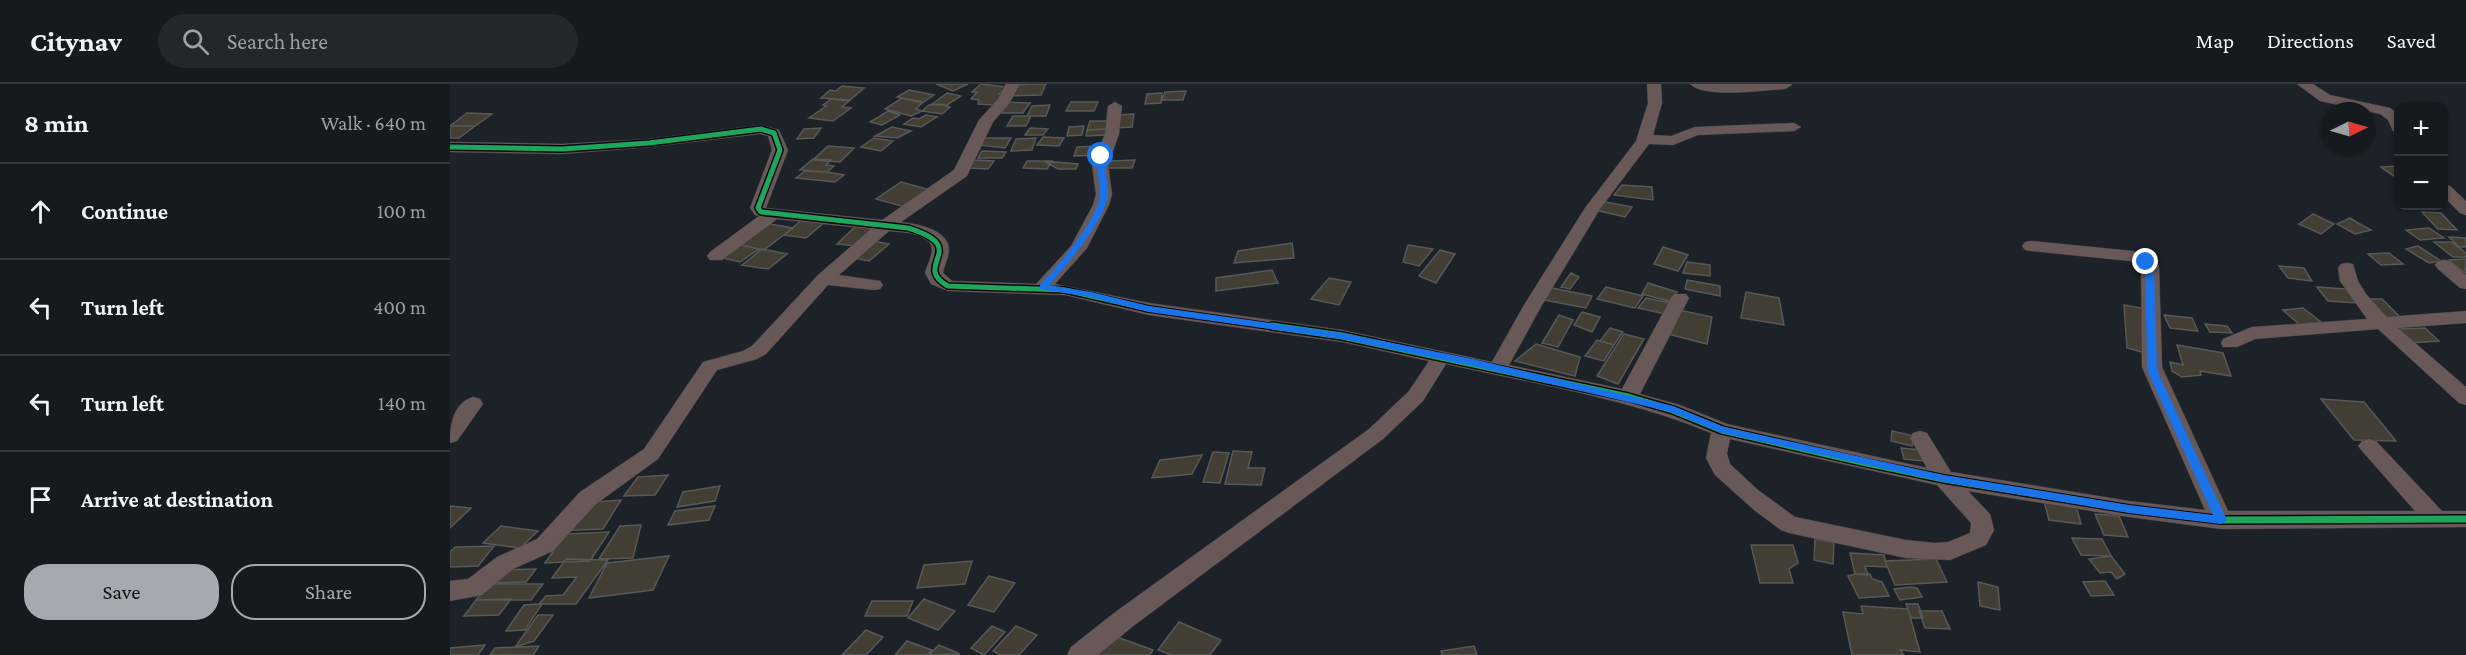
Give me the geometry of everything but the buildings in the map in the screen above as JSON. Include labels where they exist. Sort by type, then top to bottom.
[{"type":"street","points":[[450,591],[474,588],[506,563],[545,545],[588,498],[657,447],[710,366],[750,356],[759,350],[824,279],[886,225],[961,173],[986,120],[1004,101],[1013,84]]},
{"type":"street","points":[[1498,368],[1533,305],[1593,208],[1645,139],[1655,103],[1654,84]]},
{"type":"street","points":[[1697,84],[1709,88],[1785,85]]},
{"type":"street","points":[[2304,84],[2325,98],[2385,111],[2394,117]]},
{"type":"street","points":[[1043,287],[1078,248],[1101,205],[1104,194],[1100,165],[1112,134],[1115,105]]},
{"type":"street","points":[[1645,139],[1673,141],[1695,131],[1794,127]]},
{"type":"street","points":[[450,147],[562,149],[649,143],[749,129],[767,130],[774,133],[780,150],[758,208],[761,212],[925,231],[939,240],[941,248],[934,270],[935,278],[940,283],[965,287],[1043,287],[1091,294],[1149,309],[1342,336],[1628,397],[1673,410],[1722,430],[1944,478],[2129,509],[2221,520],[2466,519]]},
{"type":"street","points":[[2448,193],[2466,210]]},
{"type":"street","points":[[716,256],[773,214]]},
{"type":"street","points":[[2031,246],[2133,256],[2150,266],[2152,367],[2221,520]]},
{"type":"street","points":[[2444,265],[2466,284]]},
{"type":"street","points":[[2347,268],[2345,273],[2356,294],[2382,324],[2466,398]]},
{"type":"street","points":[[824,279],[874,285]]},
{"type":"street","points":[[1628,397],[1680,298]]},
{"type":"street","points":[[2230,343],[2252,333],[2466,317]]},
{"type":"street","points":[[1080,655],[1123,620],[1376,434],[1416,396],[1442,356]]},
{"type":"street","points":[[450,436],[473,405]]},
{"type":"street","points":[[1722,430],[1716,450],[1722,470],[1777,517],[1804,528],[1906,549],[1935,552],[1950,550],[1978,540],[1983,531],[1982,520],[1944,478],[1920,438]]},
{"type":"street","points":[[2370,446],[2436,519]]},
{"type":"cycle path","points":[[450,147],[562,149],[649,143],[761,129],[774,133],[780,150],[758,208],[761,212],[908,228],[928,234],[938,241],[940,249],[934,273],[937,280],[948,286],[1065,290],[1149,309],[1342,336],[1628,397],[1673,410],[1722,430],[1862,462],[1944,479],[2129,509],[2221,520],[2466,519]]},
{"type":"route","points":[[1101,156],[1104,194],[1101,205],[1078,248],[1043,287],[1091,294],[1149,309],[1342,336],[1473,363],[1628,397],[1673,410],[1722,430],[1862,462],[2129,509],[2221,520],[2152,367],[2150,266],[2146,262]]}]
